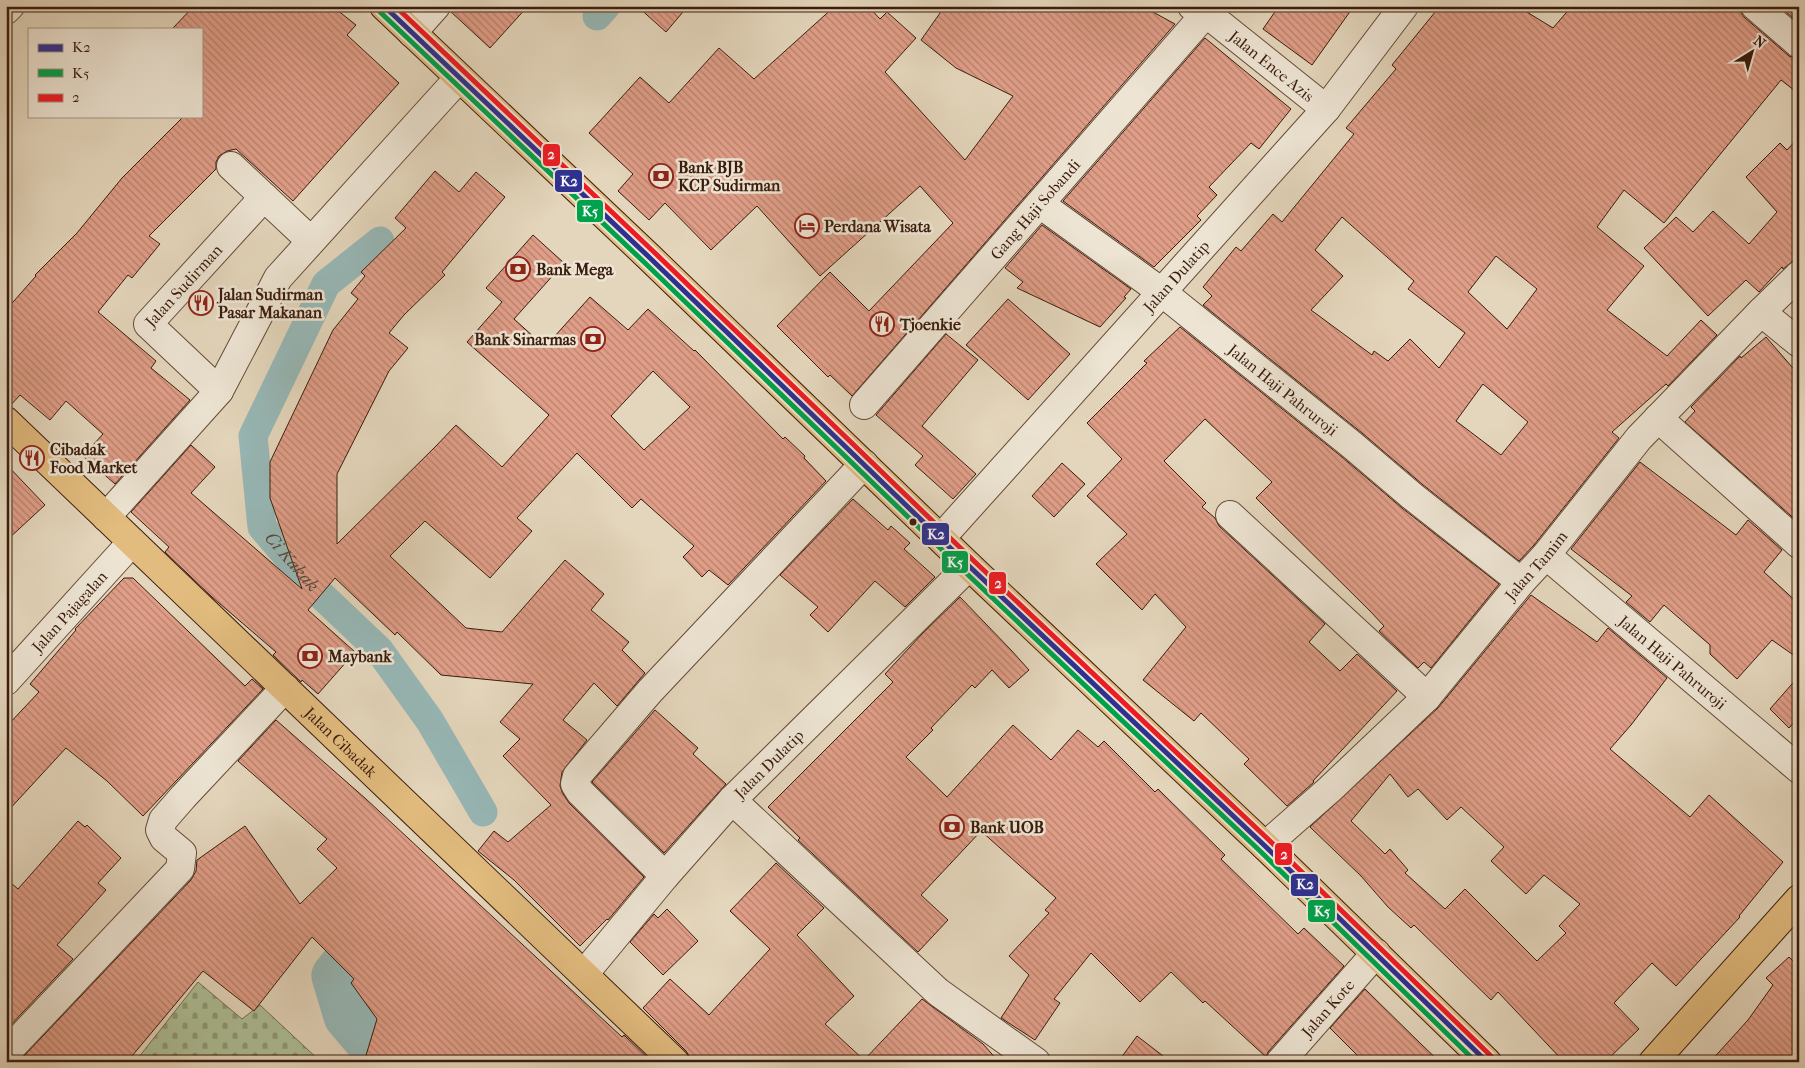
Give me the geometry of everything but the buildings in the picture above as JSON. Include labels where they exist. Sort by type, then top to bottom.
[{"type":"main road","points":[[384,6],[969,566],[1376,952],[1487,1062]]},
{"type":"main road","name":"Jalan Cibadak","points":[[6,421],[675,1062]]},
{"type":"main road","points":[[1653,1062],[1799,900]]},
{"type":"street","points":[[6,10],[10,6]]},
{"type":"street","points":[[412,33],[436,6]]},
{"type":"street","name":"Jalan Dulatip","points":[[941,538],[1163,293],[1326,109],[1404,6]]},
{"type":"street","points":[[1755,6],[1799,44]]},
{"type":"street","name":"Jalan Ence Azis","points":[[1199,10],[1326,109]]},
{"type":"street","name":"Gang Haji Sobandi","points":[[864,405],[1040,204],[1199,10]]},
{"type":"street","points":[[106,517],[218,391],[278,278],[460,78]]},
{"type":"street","points":[[230,166],[311,241]]},
{"type":"street","name":"Jalan Sudirman","points":[[218,391],[148,324],[264,197]]},
{"type":"street","name":"Jalan Haji Pahruroji","points":[[1040,204],[1163,293],[1412,496],[1521,582]]},
{"type":"street","name":"Jalan Tamim","points":[[1265,846],[1427,697],[1521,582],[1546,555],[1639,438],[1799,275]]},
{"type":"street","points":[[1761,312],[1799,343]]},
{"type":"street","points":[[1658,418],[1799,544]]},
{"type":"street","points":[[665,876],[580,792],[575,784],[577,776],[650,691],[864,464]]},
{"type":"street","points":[[1230,515],[1427,697]]},
{"type":"street","name":"Jalan Pajagalan","points":[[6,681],[132,542]]},
{"type":"street","name":"Jalan Haji Pahruroji","points":[[1546,555],[1799,769]]},
{"type":"street","name":"Jalan Dulatip","points":[[584,974],[665,876],[732,800],[969,566]]},
{"type":"street","points":[[6,1053],[180,869],[182,853],[164,838],[160,830],[163,820],[285,688]]},
{"type":"street","points":[[732,800],[938,992],[1036,1062]]},
{"type":"street","name":"Jalan Kote","points":[[1280,1062],[1376,952]]},
{"type":"green space","points":[[198,982],[242,1019],[260,1005],[321,1062],[135,1062]]},
{"type":"waterway","name":"Ci Kakak","points":[[597,16],[606,6]]},
{"type":"waterway","name":"Ci Kakak","points":[[380,241],[326,284],[253,436],[262,527],[320,594],[379,650],[430,721],[483,812]]},
{"type":"waterway","name":"Ci Kakak","points":[[384,915],[336,976],[348,1016],[387,1062]]},
{"type":"transit line","name":"K2","points":[[384,6],[650,258],[969,566],[1265,846],[1487,1062]]},
{"type":"transit line","name":"2","points":[[395,6],[655,253],[974,561],[1270,841],[1492,1057]]},
{"type":"transit line","name":"K5","points":[[379,11],[645,263],[964,571],[1260,851],[1476,1062]]},
{"type":"place","name":"Bank BJB KCP Sudirman","points":[[661,176]]},
{"type":"place","name":"Perdana Wisata","points":[[807,226]]},
{"type":"place","name":"Bank Mega","points":[[518,269]]},
{"type":"place","name":"Jalan Sudirman Pasar Makanan","points":[[201,303]]},
{"type":"place","name":"Tjoenkie","points":[[882,324]]},
{"type":"place","name":"Bank Sinarmas","points":[[593,339]]},
{"type":"place","name":"Cibadak Food Market","points":[[32,458]]},
{"type":"place","name":"Maybank","points":[[310,656]]},
{"type":"place","name":"Bank UOB","points":[[952,827]]}]
